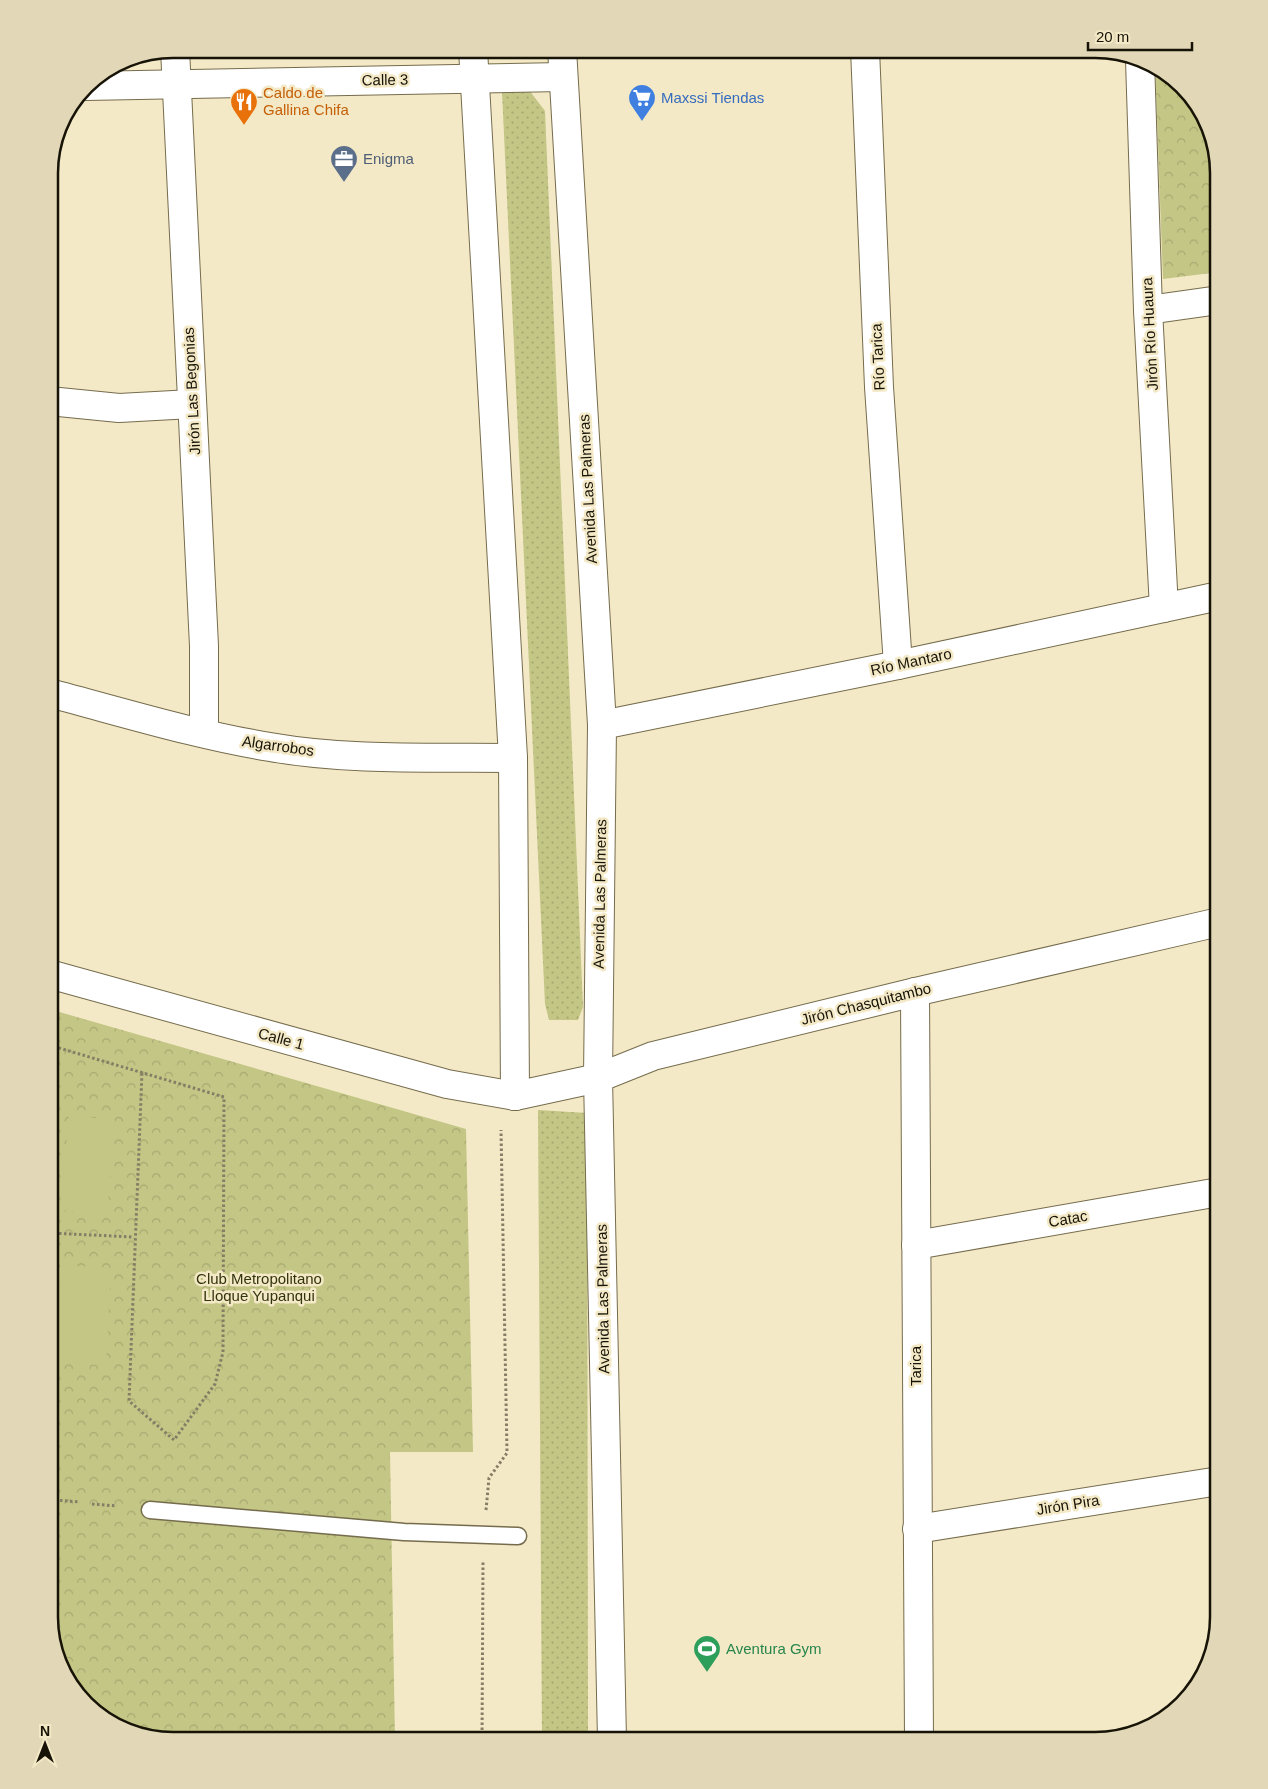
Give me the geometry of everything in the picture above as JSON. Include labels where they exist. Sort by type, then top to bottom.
[{"type":"street","name":"Jirón Las Begonias","points":[[176,58],[204,646],[204,733]]},
{"type":"street","points":[[473,58],[513,758],[515,1096]]},
{"type":"street","name":"Avenida Las Palmeras","points":[[563,58],[602,725],[598,1078],[612,1731]]},
{"type":"street","name":"Río Tarica","points":[[865,58],[880,386],[898,665]]},
{"type":"street","name":"Jirón Río Huaura","points":[[1140,67],[1148,310],[1164,608]]},
{"type":"street","name":"Calle 3","points":[[97,86],[564,77]]},
{"type":"street","points":[[1148,310],[1210,301]]},
{"type":"street","points":[[58,402],[119,408],[192,404]]},
{"type":"street","name":"Río Mantaro","points":[[602,725],[898,665],[1210,598]]},
{"type":"street","name":"Algarrobos","points":[[58,695],[204,733],[272,748],[357,756],[513,758]]},
{"type":"street","name":"Jirón Chasquitambo","points":[[515,1096],[598,1078],[653,1056],[915,992],[1210,924]]},
{"type":"street","name":"Calle 1","points":[[58,976],[447,1084],[515,1096]]},
{"type":"street","name":"Tarica","points":[[915,992],[919,1732]]},
{"type":"street","name":"Catac","points":[[916,1245],[1210,1194]]},
{"type":"street","name":"Jirón Pira","points":[[917,1529],[1210,1482]]},
{"type":"lane","points":[[150,1510],[404,1532],[518,1536]]},
{"type":"path","points":[[58,1048],[142,1072],[224,1097],[223,1352],[215,1384],[174,1440],[129,1401],[142,1072]]},
{"type":"path","points":[[482,1731],[484,1534],[489,1478],[507,1453],[501,1130]]},
{"type":"path","points":[[58,1233],[134,1237]]},
{"type":"path","points":[[58,1500],[80,1502]]},
{"type":"path","points":[[92,1504],[117,1506]]},
{"type":"green space","points":[[1155,75],[1177,91],[1195,115],[1207,143],[1210,158],[1210,273],[1163,279]]},
{"type":"green space","points":[[529,90],[545,111],[583,1007],[578,1020],[549,1020],[545,1004],[502,92]]},
{"type":"green space","name":"Club Metropolitano Lloque Yupanqui","points":[[58,1012],[466,1129],[473,1452],[390,1452],[395,1731],[165,1731],[150,1729],[115,1716],[91,1698],[81,1686],[66,1660],[58,1631]]},
{"type":"green space","points":[[538,1110],[587,1113],[588,1731],[542,1731]]},
{"type":"green space","points":[[69,1115],[115,1120],[107,1214],[60,1210]]},
{"type":"green space","points":[[60,1265],[111,1268],[106,1365],[58,1363]]},
{"type":"place","name":"Maxssi Tiendas","points":[[642,122]]},
{"type":"place","name":"Caldo de Gallina Chifa","points":[[244,126]]},
{"type":"place","name":"Enigma","points":[[344,183]]},
{"type":"place","name":"Aventura Gym","points":[[707,1673]]}]
